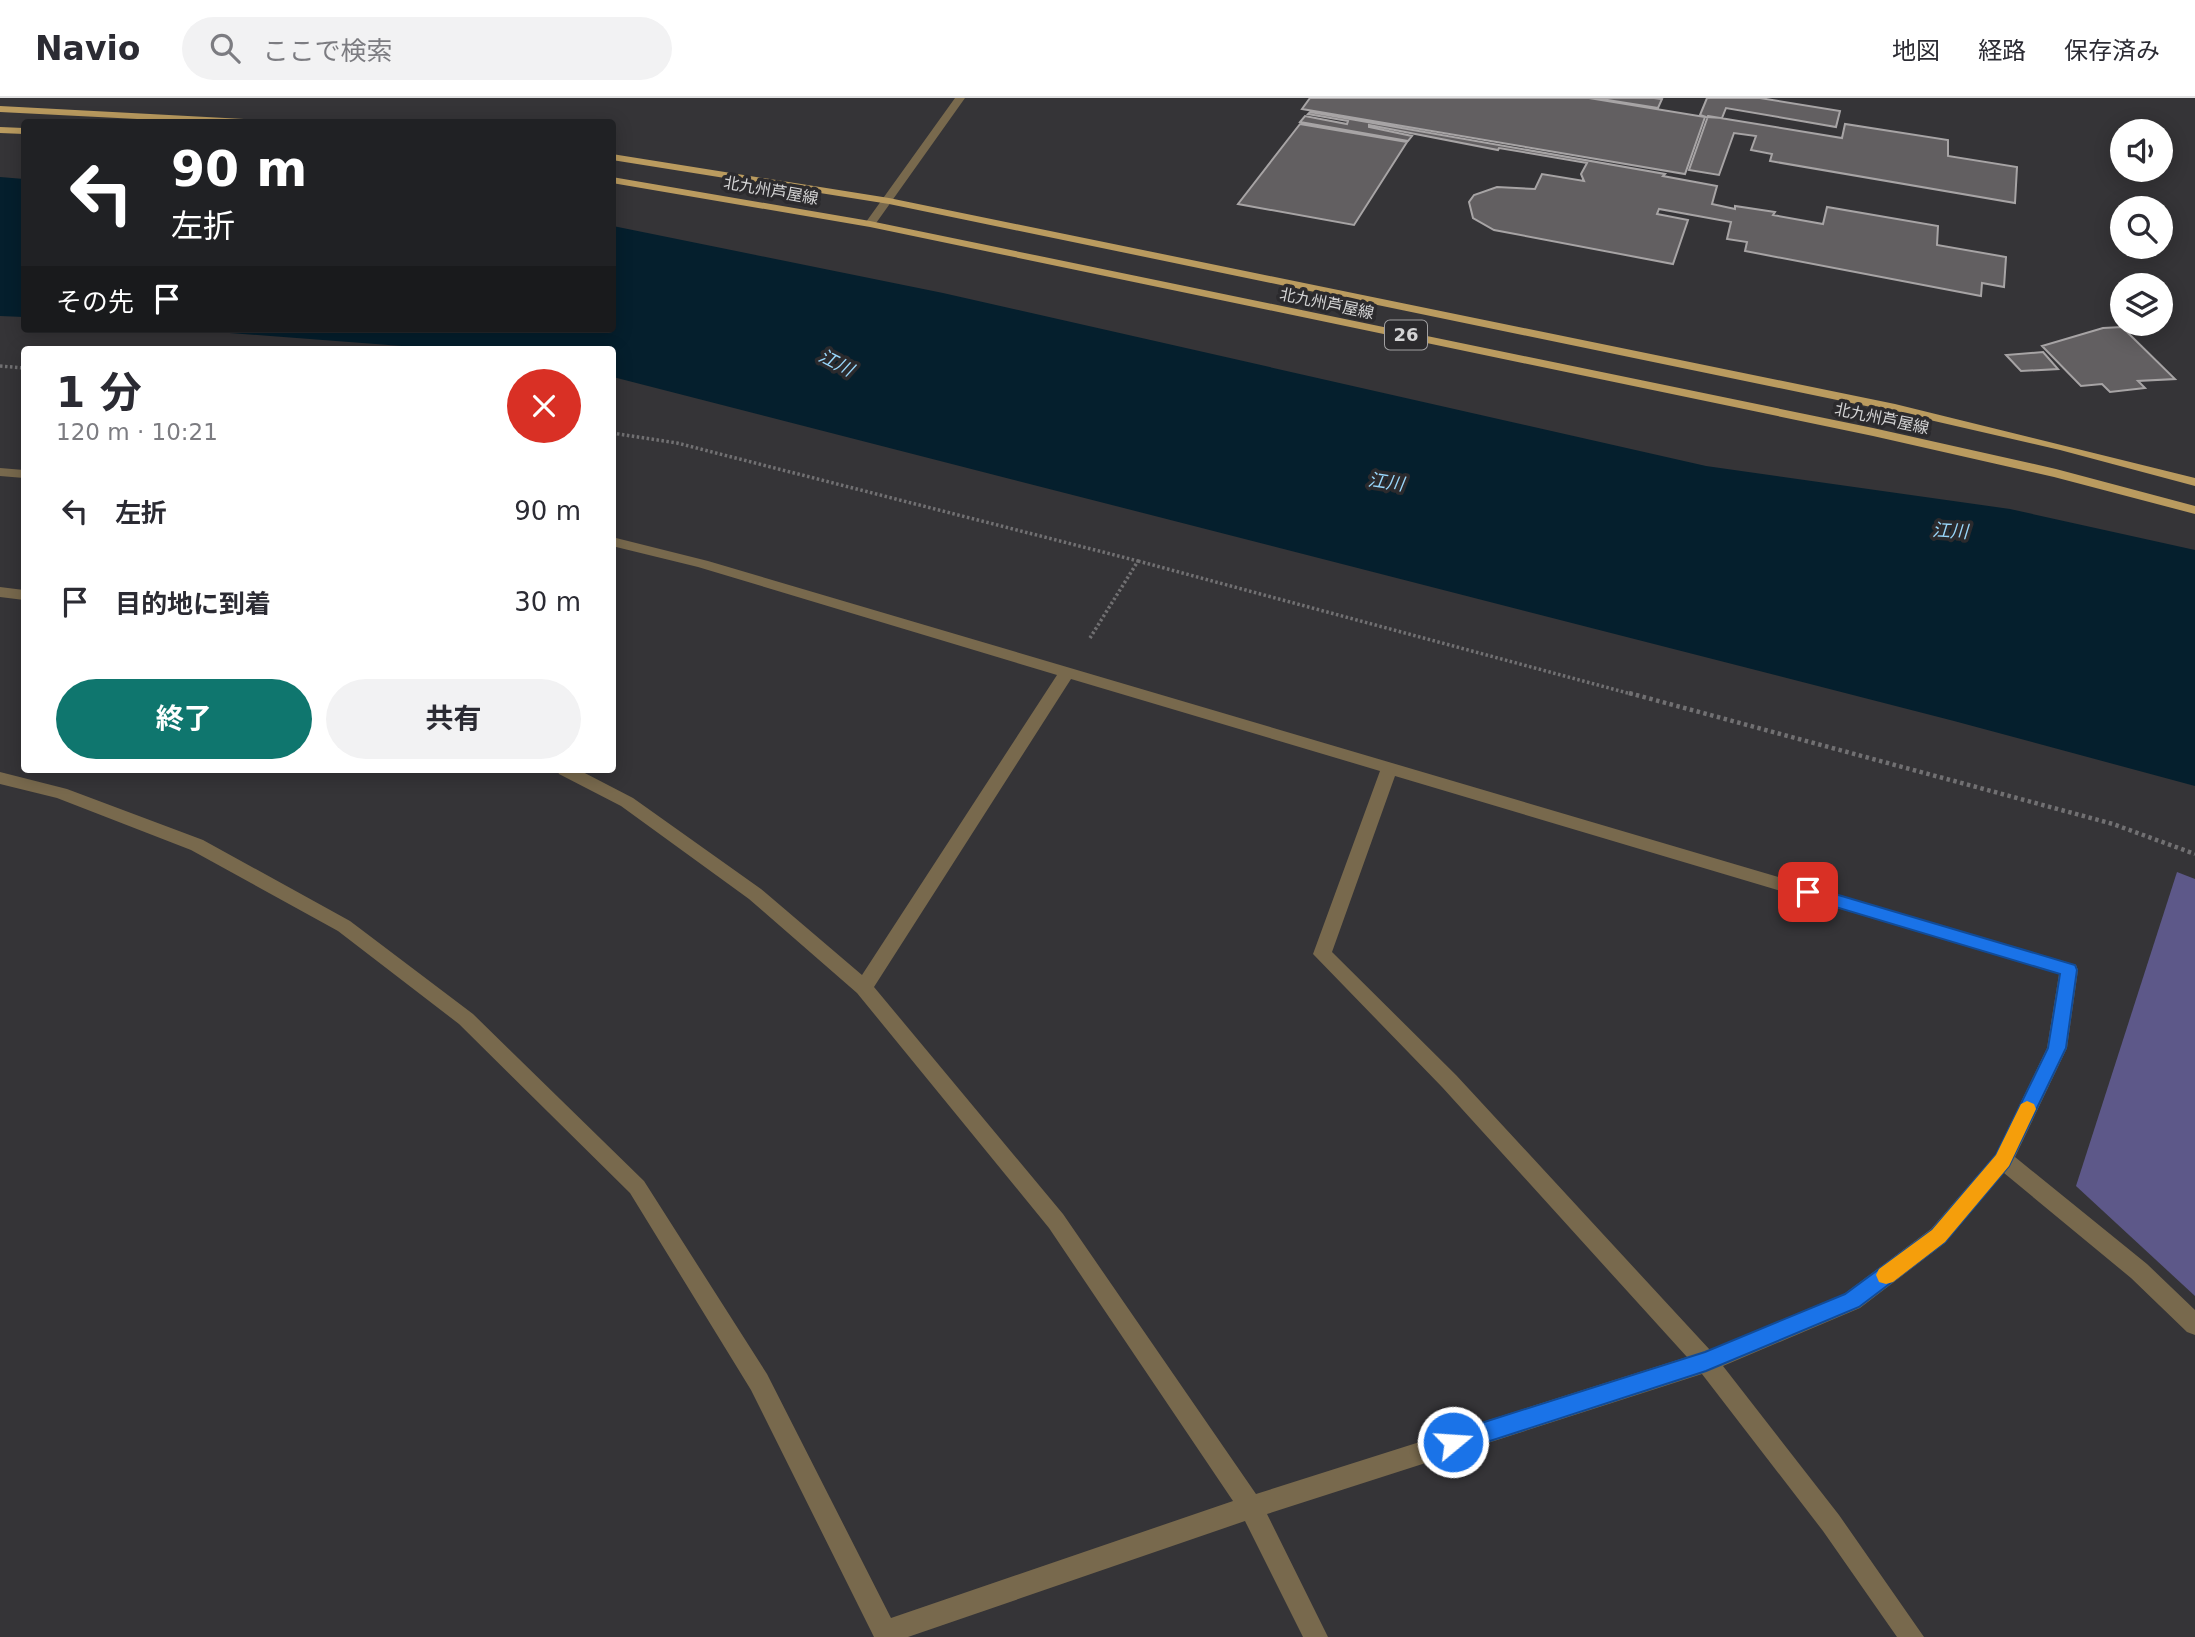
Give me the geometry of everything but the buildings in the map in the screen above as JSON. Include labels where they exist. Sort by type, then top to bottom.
[{"type":"main road","points":[[0,109],[188,119]]},
{"type":"main road","points":[[0,130],[21,131]]},
{"type":"main road","name":"北九州芦屋線","points":[[616,158],[889,201],[1895,408],[2062,447],[2195,482]]},
{"type":"main road","name":"北九州芦屋線","points":[[616,181],[870,224],[1886,435],[2056,472],[2195,510]]},
{"type":"street","points":[[870,224],[960,98]]},
{"type":"street","points":[[0,472],[21,474]]},
{"type":"street","points":[[0,778],[61,793],[197,845],[344,926],[466,1019],[637,1187],[759,1382],[886,1634],[1251,1507],[1706,1362],[1852,1301],[1938,1236],[2003,1160],[2057,1048],[2069,970],[703,564],[616,542]]},
{"type":"street","points":[[0,592],[21,596]]},
{"type":"street","points":[[864,988],[1068,672]]},
{"type":"street","points":[[1390,768],[1322,954],[1449,1081],[1706,1362],[1831,1523],[1912,1637]]},
{"type":"street","points":[[571,773],[627,802],[755,894],[864,988],[1056,1221],[1251,1507],[1316,1637]]},
{"type":"street","points":[[2003,1160],[2139,1271],[2195,1325]]},
{"type":"path","points":[[0,366],[21,368]]},
{"type":"path","points":[[616,434],[677,443],[1138,561],[2113,824],[2195,854]]},
{"type":"path","points":[[1068,672],[1138,561]]},
{"type":"shaded area","points":[[2177,872],[2195,879],[2195,1296],[2076,1186]]},
{"type":"water","points":[[0,177],[21,179],[21,317],[0,316]]},
{"type":"water","name":"江川","points":[[616,227],[943,293],[1706,466],[2010,509],[2195,550],[2195,786],[1954,721],[616,378],[616,346],[401,346],[230,333],[616,333]]},
{"type":"slow traffic","points":[[1886,1275],[1938,1236],[2003,1160],[2027,1109]]},
{"type":"route","points":[[1453,1442],[1706,1362],[1852,1301],[1938,1236],[2003,1160],[2057,1048],[2069,970],[1808,892]]}]
